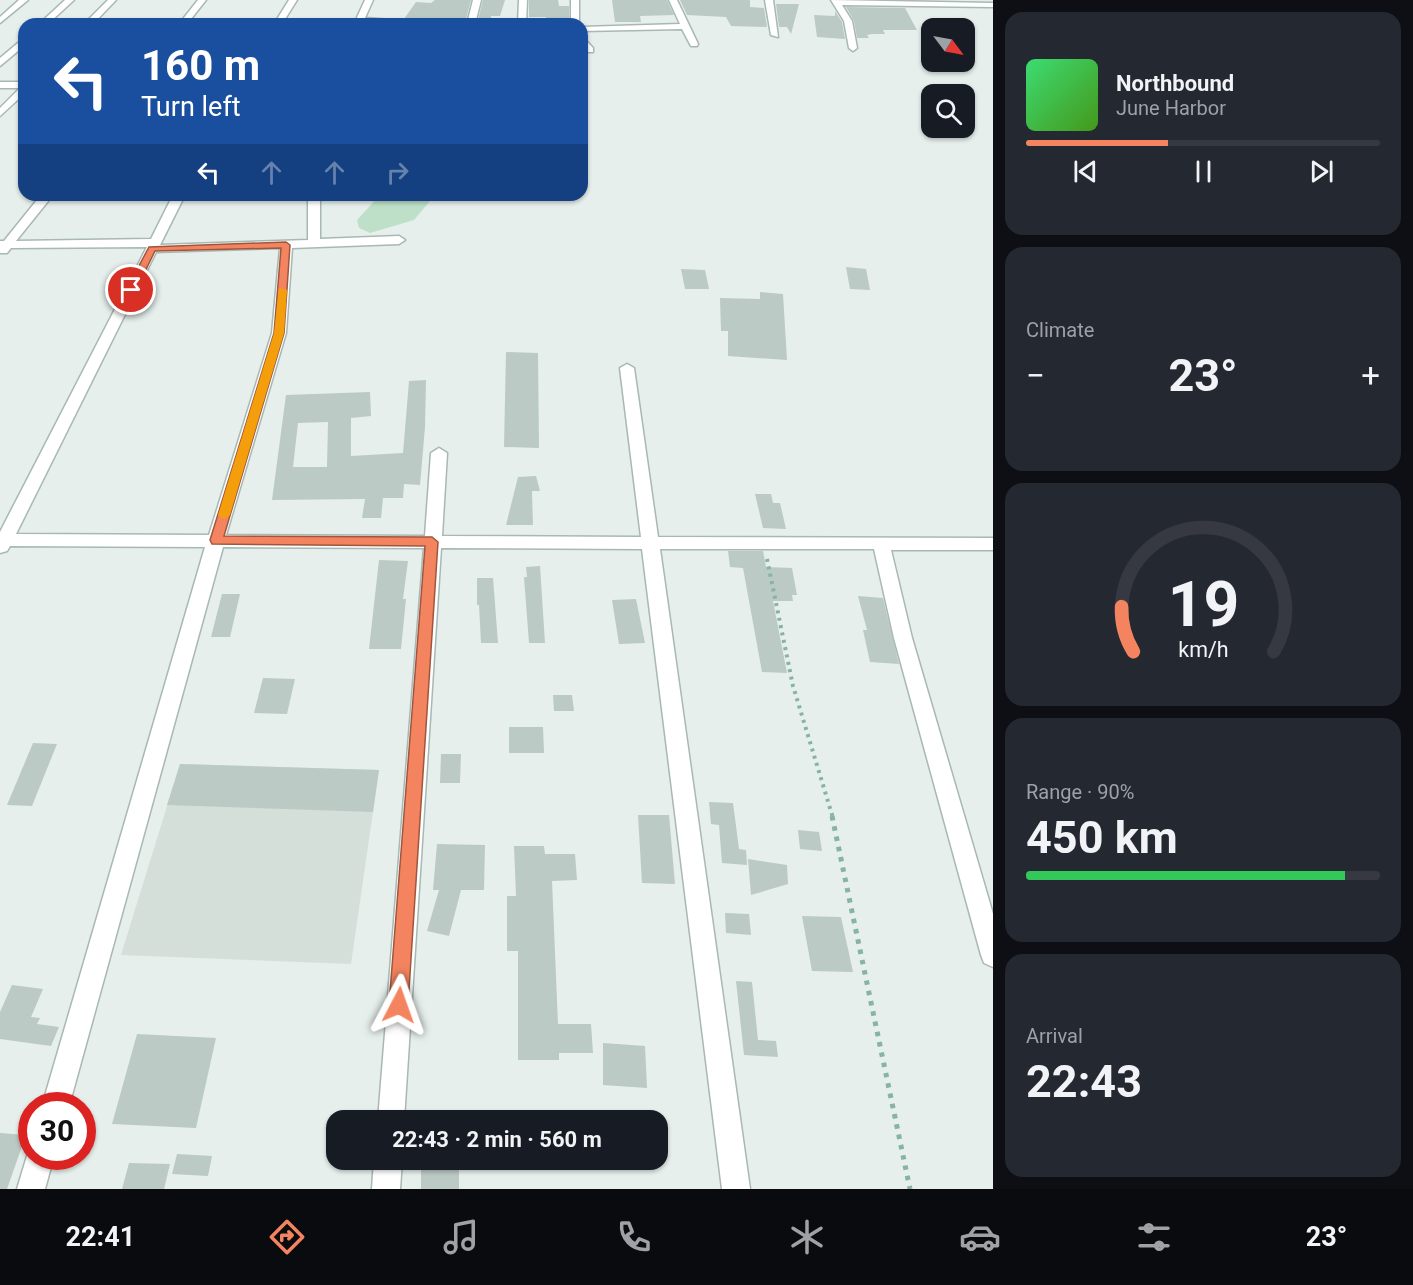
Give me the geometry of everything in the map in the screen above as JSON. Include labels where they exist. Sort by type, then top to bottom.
[{"type":"street","points":[[0,21],[24,0]]},
{"type":"street","points":[[50,18],[70,0]]},
{"type":"street","points":[[94,18],[112,0]]},
{"type":"street","points":[[188,18],[202,0]]},
{"type":"street","points":[[282,18],[293,0]]},
{"type":"street","points":[[361,18],[369,0]]},
{"type":"street","points":[[472,18],[477,0]]},
{"type":"street","points":[[522,18],[523,0]]},
{"type":"street","points":[[574,0],[575,18]]},
{"type":"street","points":[[673,0],[694,44]]},
{"type":"street","points":[[769,0],[775,35]]},
{"type":"street","points":[[837,2],[993,5]]},
{"type":"street","points":[[837,2],[848,21],[853,48]]},
{"type":"street","points":[[588,29],[684,26]]},
{"type":"street","points":[[0,63],[18,46]]},
{"type":"street","points":[[0,85],[18,86]]},
{"type":"street","points":[[0,113],[18,94]]},
{"type":"street","points":[[2,248],[42,201]]},
{"type":"street","points":[[176,201],[2,543],[216,540],[993,544]]},
{"type":"street","points":[[314,201],[314,243]]},
{"type":"street","points":[[2,248],[286,245],[399,240]]},
{"type":"street","points":[[59,1092],[216,540],[279,333],[286,245]]},
{"type":"street","points":[[627,368],[736,1189]]},
{"type":"street","points":[[392,1110],[438,453]]},
{"type":"street","points":[[881,544],[903,639],[993,955]]},
{"type":"street","points":[[31,1189],[36,1170]]},
{"type":"street","points":[[386,1189],[387,1170]]},
{"type":"path","points":[[764,543],[793,686],[831,810],[910,1189]]},
{"type":"shaded area","points":[[180,764],[379,770],[351,964],[121,955]]},
{"type":"green space","points":[[374,201],[430,201],[414,220],[370,233],[359,228],[357,220]]},
{"type":"building","points":[[435,0],[471,0],[466,18],[405,18],[416,2],[431,3]]},
{"type":"building","points":[[483,0],[505,0],[500,16],[478,18]]},
{"type":"building","points":[[529,0],[558,0],[559,6],[569,6],[569,18],[529,17]]},
{"type":"building","points":[[612,0],[667,0],[674,15],[640,16],[641,22],[615,22]]},
{"type":"building","points":[[680,0],[750,0],[750,7],[764,8],[767,27],[731,26],[726,17],[687,15]]},
{"type":"building","points":[[776,4],[799,4],[791,34],[787,27],[779,27]]},
{"type":"building","points":[[846,7],[905,8],[917,30],[883,30],[885,34],[872,34],[867,35],[869,38],[857,38],[854,21]]},
{"type":"building","points":[[835,11],[842,22],[845,39],[817,37],[814,15],[835,16]]},
{"type":"building","points":[[846,267],[866,269],[870,290],[850,289]]},
{"type":"building","points":[[681,269],[705,270],[709,289],[685,289]]},
{"type":"building","points":[[760,292],[783,294],[787,360],[728,356],[728,331],[721,331],[720,298],[760,299]]},
{"type":"building","points":[[506,352],[538,353],[539,448],[504,447]]},
{"type":"building","points":[[426,380],[420,485],[404,484],[403,498],[383,498],[381,518],[362,518],[365,499],[272,500],[286,395],[370,392],[371,416],[351,418],[351,456],[403,453],[409,381]],"holes":[[[328,422],[327,467],[293,467],[298,423]]]},
{"type":"building","points":[[536,476],[540,491],[532,491],[533,525],[506,525],[518,477]]},
{"type":"building","points":[[755,494],[771,494],[773,503],[780,503],[786,529],[763,528]]},
{"type":"building","points":[[728,551],[763,551],[766,567],[792,568],[797,595],[792,595],[793,601],[773,601],[787,673],[762,672],[743,568],[730,567]]},
{"type":"building","points":[[379,560],[408,561],[403,599],[406,599],[401,649],[369,649]]},
{"type":"building","points":[[540,566],[545,643],[529,643],[524,577],[527,577],[526,567]]},
{"type":"building","points":[[477,578],[493,578],[498,643],[481,643]]},
{"type":"building","points":[[222,594],[240,594],[230,637],[211,637]]},
{"type":"building","points":[[858,596],[883,598],[899,664],[870,662],[863,630],[867,630]]},
{"type":"building","points":[[636,599],[645,643],[619,644],[612,600]]},
{"type":"building","points":[[263,678],[295,679],[287,714],[254,713]]},
{"type":"building","points":[[553,695],[572,695],[574,711],[554,711]]},
{"type":"building","points":[[509,727],[543,727],[544,753],[509,753]]},
{"type":"building","points":[[33,743],[57,744],[32,806],[7,805]]},
{"type":"building","points":[[441,754],[461,754],[460,783],[440,783]]},
{"type":"building","points":[[180,764],[379,770],[373,812],[167,805]]},
{"type":"building","points":[[709,802],[733,803],[739,849],[746,850],[747,865],[722,863],[719,825],[711,824]]},
{"type":"building","points":[[638,815],[669,815],[675,884],[642,883]]},
{"type":"building","points":[[798,830],[819,832],[822,851],[800,849]]},
{"type":"building","points":[[437,844],[485,845],[484,890],[461,890],[449,936],[427,931],[439,890],[433,890]]},
{"type":"building","points":[[514,846],[544,846],[545,854],[575,854],[577,880],[552,881],[558,1024],[591,1024],[593,1053],[559,1053],[559,1060],[518,1060],[518,951],[507,951],[507,896],[516,896]]},
{"type":"building","points":[[748,859],[787,865],[788,884],[751,895]]},
{"type":"building","points":[[725,913],[749,914],[751,935],[726,933]]},
{"type":"building","points":[[802,916],[841,917],[853,972],[812,971]]},
{"type":"building","points":[[736,981],[752,982],[758,1040],[776,1041],[778,1057],[744,1055]]},
{"type":"building","points":[[12,985],[43,989],[31,1017],[40,1018],[37,1024],[59,1027],[51,1046],[0,1039],[0,1012]]},
{"type":"building","points":[[137,1034],[216,1038],[196,1128],[112,1124]]},
{"type":"building","points":[[603,1043],[645,1046],[647,1088],[603,1085]]},
{"type":"building","points":[[0,1133],[18,1134],[18,1158],[7,1189],[0,1189]]},
{"type":"building","points":[[177,1154],[212,1156],[208,1176],[172,1174]]},
{"type":"building","points":[[129,1163],[170,1164],[164,1189],[122,1189]]},
{"type":"building","points":[[421,1170],[459,1170],[459,1189],[421,1189]]},
{"type":"slow traffic","points":[[224,515],[279,333],[282,290]]},
{"type":"route","points":[[131,290],[152,249],[286,245],[279,333],[216,540],[432,542],[399,1005]]}]
